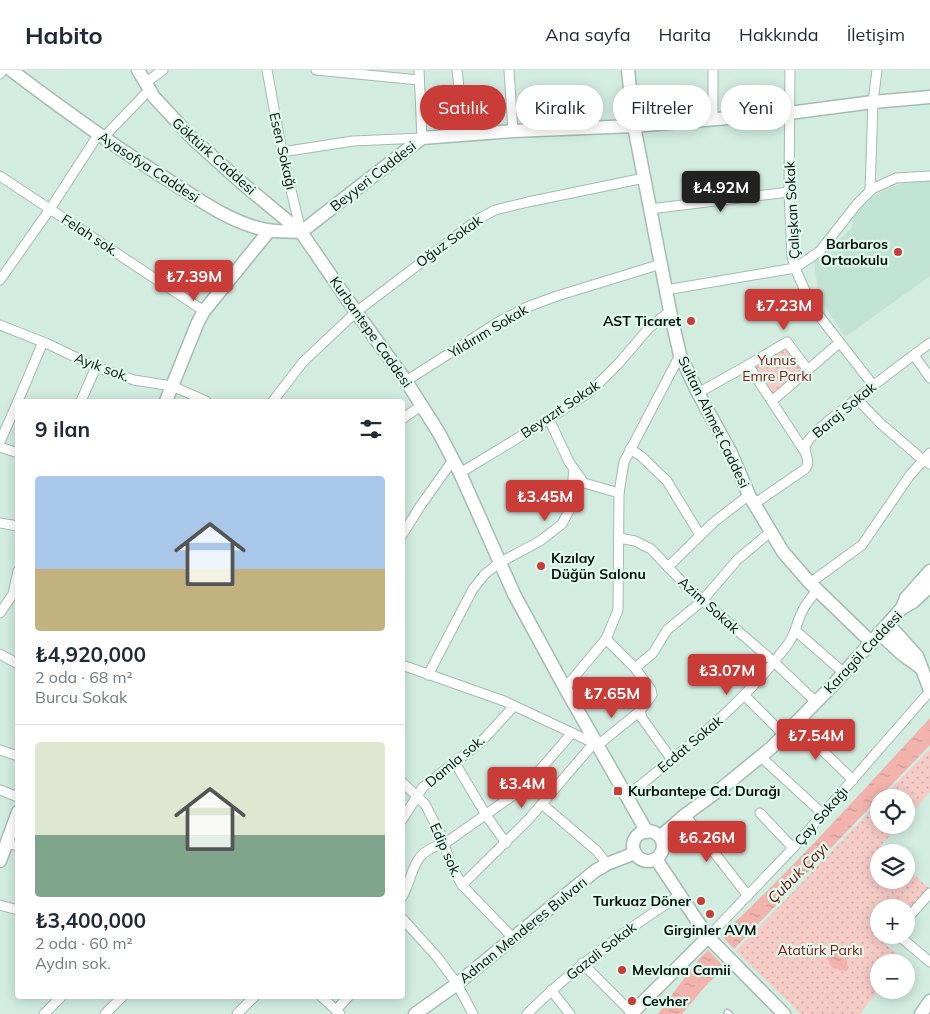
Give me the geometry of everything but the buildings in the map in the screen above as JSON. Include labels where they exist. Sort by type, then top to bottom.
[{"type":"street","points":[[0,74],[3,70]]},
{"type":"street","name":"Ayasofya Caddesi","points":[[11,70],[100,137],[204,203],[234,218],[269,231],[302,232]]},
{"type":"street","name":"Göktürk Caddesi","points":[[138,70],[147,87],[193,140],[302,232]]},
{"type":"street","points":[[0,280],[100,137],[163,70]]},
{"type":"street","name":"Esen Sokağı","points":[[267,70],[282,152],[302,232]]},
{"type":"street","points":[[282,152],[353,141],[422,138],[419,75],[316,70]]},
{"type":"street","points":[[458,70],[464,134]]},
{"type":"street","points":[[509,70],[513,131]]},
{"type":"street","name":"Sultan Ahmet Caddesi","points":[[628,70],[630,85]]},
{"type":"street","points":[[713,70],[713,119]]},
{"type":"street","name":"Çalışkan Sokak","points":[[789,85],[790,70]]},
{"type":"street","points":[[870,191],[873,102],[877,70]]},
{"type":"street","name":"Beyyeri Caddesi","points":[[791,113],[930,97]]},
{"type":"street","name":"Beyyeri Caddesi","points":[[713,119],[721,118]]},
{"type":"street","name":"Beyyeri Caddesi","points":[[302,232],[422,138],[513,131],[613,127]]},
{"type":"street","name":"Sultan Ahmet Caddesi","points":[[635,130],[680,355],[698,393],[730,451],[751,499],[770,532],[794,566],[814,587],[880,634],[903,655],[926,665]]},
{"type":"street","name":"Çalışkan Sokak","points":[[788,130],[789,192],[795,268],[810,302],[873,385]]},
{"type":"street","name":"Felah sok.","points":[[0,176],[204,311]]},
{"type":"street","points":[[666,290],[795,268],[820,252],[857,204],[870,191],[896,178],[930,176]]},
{"type":"street","name":"Oğuz Sokak","points":[[275,399],[303,362],[356,312],[460,232],[487,214],[528,202],[644,178]]},
{"type":"street","points":[[650,210],[789,192]]},
{"type":"street","points":[[167,399],[204,311],[269,231]]},
{"type":"street","name":"Kurbantepe Caddesi","points":[[302,232],[356,312],[406,381],[454,460],[514,594],[596,744],[628,796],[647,832]]},
{"type":"street","name":"Yıldırım Sokak","points":[[406,381],[500,321],[527,307],[661,264]]},
{"type":"street","name":"Beyazıt Sokak","points":[[460,473],[549,419],[591,390],[606,378],[649,328],[670,311]]},
{"type":"street","name":"Ayık sok.","points":[[0,325],[43,342],[96,367],[134,380],[172,386],[201,399]]},
{"type":"street","points":[[19,399],[43,342]]},
{"type":"street","points":[[698,393],[786,342],[808,370]]},
{"type":"street","points":[[772,401],[839,342]]},
{"type":"street","name":"Baraj Sokak","points":[[751,499],[805,469],[808,462],[804,447],[809,440],[873,385],[930,343]]},
{"type":"street","points":[[565,688],[606,639],[618,610],[618,493],[624,462],[680,355]]},
{"type":"street","points":[[914,355],[930,378]]},
{"type":"street","points":[[748,365],[805,452]]},
{"type":"street","points":[[82,399],[96,367]]},
{"type":"street","points":[[857,399],[880,423],[926,462]]},
{"type":"street","points":[[405,417],[422,406]]},
{"type":"street","points":[[0,442],[15,408]]},
{"type":"street","points":[[549,419],[564,453],[584,482],[618,493]]},
{"type":"street","points":[[0,447],[15,452]]},
{"type":"street","points":[[630,449],[647,461],[667,481],[700,535]]},
{"type":"street","name":"Ecdat Sokak","points":[[628,796],[718,721],[774,662],[796,631],[814,587],[862,545],[910,475],[926,462],[930,453]]},
{"type":"street","points":[[405,530],[454,460]]},
{"type":"street","points":[[428,675],[473,589],[485,574],[500,563],[540,541],[562,524],[570,508],[574,469]]},
{"type":"street","points":[[668,567],[700,535],[751,499]]},
{"type":"street","points":[[0,523],[15,526]]},
{"type":"street","points":[[635,668],[646,661],[653,653],[667,630],[702,601],[737,560],[770,532]]},
{"type":"street","name":"Azim Sokak","points":[[619,538],[644,545],[702,601],[774,662],[816,702]]},
{"type":"street","points":[[902,608],[906,598],[930,571]]},
{"type":"street","points":[[0,613],[13,594],[15,585]]},
{"type":"street","name":"Karagöl Caddesi","points":[[660,837],[685,815],[761,757],[844,673],[902,608],[913,602],[930,586]]},
{"type":"street","points":[[796,631],[844,673]]},
{"type":"street","points":[[462,886],[506,843],[596,744],[640,711],[652,695],[651,690],[635,668],[606,639]]},
{"type":"street","points":[[0,654],[15,662]]},
{"type":"street","points":[[926,665],[930,690]]},
{"type":"street","points":[[405,666],[514,706],[596,744]]},
{"type":"street","name":"Çay Sokağı","points":[[708,937],[793,848],[930,690]]},
{"type":"street","points":[[744,695],[784,735]]},
{"type":"street","name":"Damla sok.","points":[[405,816],[423,787],[481,742],[514,706]]},
{"type":"street","points":[[640,711],[642,718],[672,760]]},
{"type":"street","points":[[795,724],[853,780]]},
{"type":"street","points":[[405,892],[412,868],[422,855],[430,848],[444,844],[525,787],[572,733]]},
{"type":"street","points":[[0,750],[15,755]]},
{"type":"street","points":[[761,757],[823,814]]},
{"type":"street","points":[[455,762],[486,815],[506,843]]},
{"type":"street","name":"Edip sok.","points":[[405,785],[425,804],[462,886],[513,938]]},
{"type":"street","points":[[0,790],[15,796]]},
{"type":"street","points":[[542,804],[597,852],[607,864]]},
{"type":"street","points":[[760,813],[793,848]]},
{"type":"street","points":[[685,815],[748,896]]},
{"type":"street","points":[[0,862],[12,844],[15,828]]},
{"type":"street","points":[[647,832],[652,832],[660,837],[662,842],[662,852],[656,859],[647,861],[642,860],[636,853],[634,844],[638,836],[647,832]]},
{"type":"street","name":"Adnan Menderes Bulvarı","points":[[415,1014],[457,984],[570,891],[607,864],[636,853]]},
{"type":"street","points":[[656,859],[708,937],[779,1013]]},
{"type":"street","points":[[915,910],[930,893]]},
{"type":"street","name":"Gazali Sokak","points":[[527,1014],[551,990],[582,964],[622,933],[680,895]]},
{"type":"street","points":[[0,904],[15,909]]},
{"type":"street","points":[[405,921],[438,958],[457,984],[473,1014]]},
{"type":"street","points":[[582,964],[631,1013],[708,937]]},
{"type":"street","points":[[909,944],[930,962]]},
{"type":"street","points":[[551,990],[570,1014]]},
{"type":"street","points":[[44,1014],[59,999]]},
{"type":"street","points":[[105,1014],[120,999]]},
{"type":"street","points":[[237,1014],[253,999]]},
{"type":"street","points":[[324,999],[338,1012],[347,999]]},
{"type":"street","points":[[921,1014],[930,1001]]},
{"type":"shaded area","points":[[916,180],[930,180],[930,276],[845,337],[819,297],[814,262],[852,228],[854,215],[872,197],[891,187]]},
{"type":"green space","name":"Yunus Emre Parkı","points":[[786,344],[802,370],[772,397],[749,363]]},
{"type":"green space","points":[[930,749],[930,792],[915,810],[915,789],[891,789]]},
{"type":"green space","name":"Atatürk Parkı","points":[[870,811],[870,834],[892,834],[882,844],[870,844],[870,889],[915,889],[915,876],[929,888],[915,904],[915,899],[870,899],[870,944],[885,944],[897,954],[870,954],[871,999],[860,1014],[801,1014],[736,951]]},
{"type":"water","name":"Çubuk Çayı","points":[[930,718],[930,745],[888,789],[870,789],[870,807],[734,949],[721,935],[802,856]]},
{"type":"water","points":[[708,950],[726,969],[709,982],[682,1014],[658,1014],[693,966]]},
{"type":"water","points":[[836,951],[841,952],[847,960],[849,968],[847,971],[830,965],[828,958]]},
{"type":"place","name":"Barbaros Ortaokulu","points":[[898,252]]},
{"type":"place","name":"AST Ticaret","points":[[691,321]]},
{"type":"place","name":"Kızılay Düğün Salonu","points":[[541,566]]},
{"type":"place","name":"Kurbantepe Cd. Durağı","points":[[618,791]]},
{"type":"place","name":"Turkuaz Döner","points":[[701,901]]},
{"type":"place","name":"Girginler AVM","points":[[710,914]]},
{"type":"place","name":"Mevlana Camii","points":[[622,970]]},
{"type":"place","name":"Cevher","points":[[632,1001]]}]
